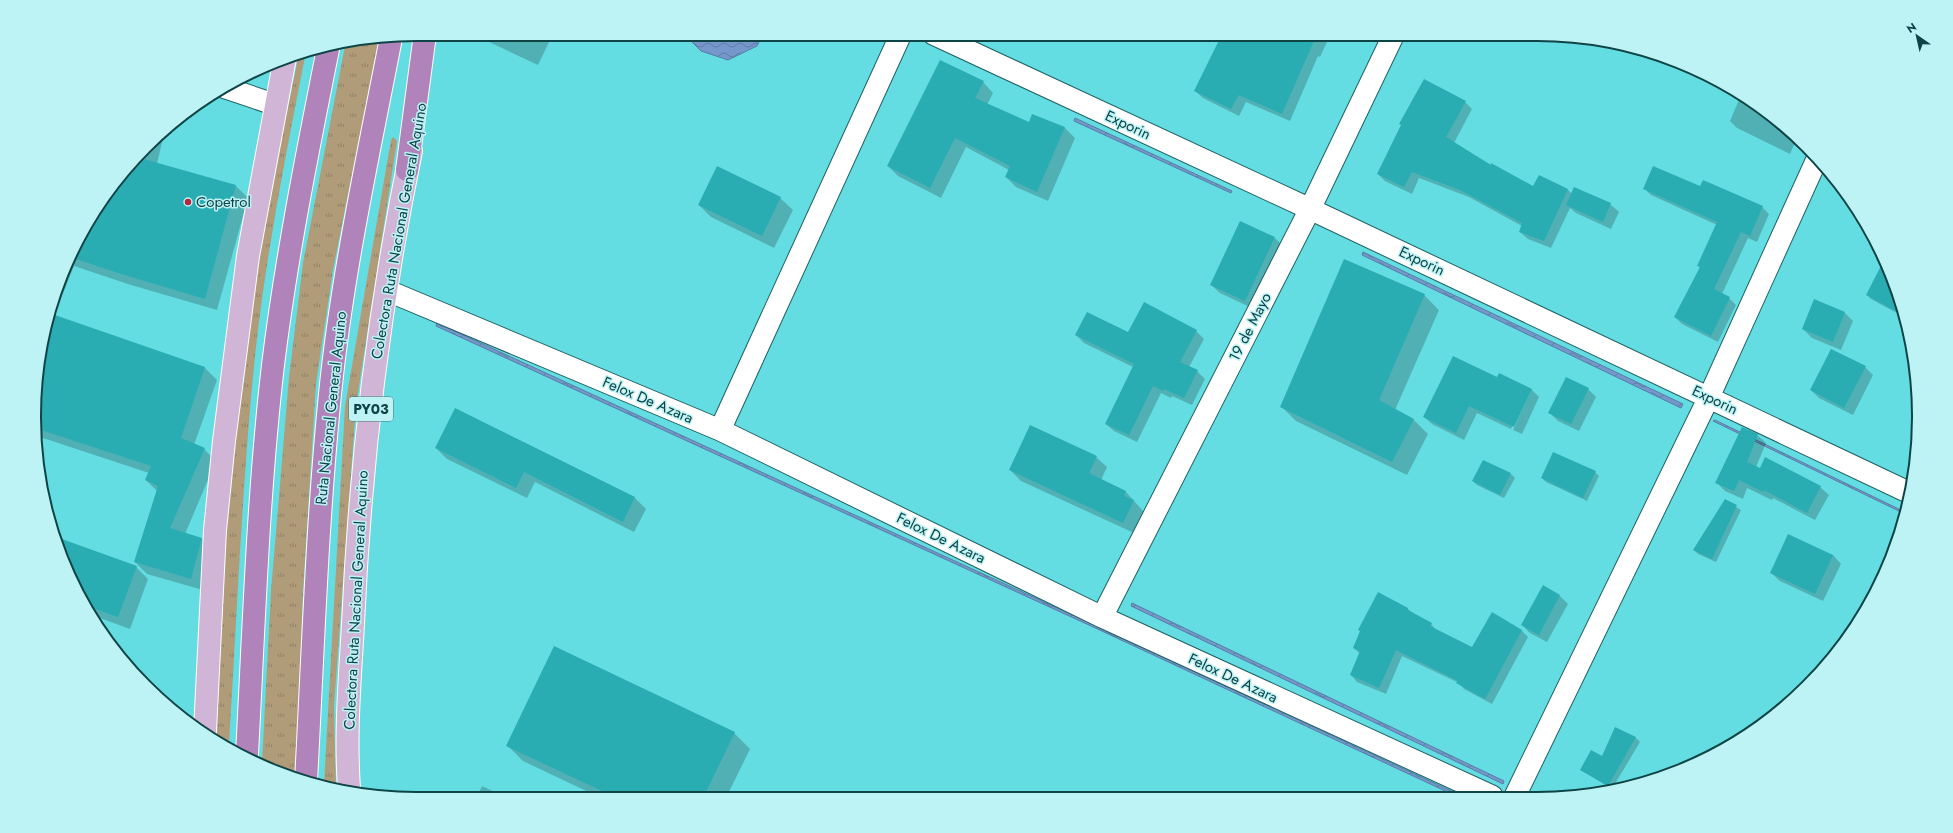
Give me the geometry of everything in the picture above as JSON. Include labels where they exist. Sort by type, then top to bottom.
[{"type":"highway","points":[[407,170],[424,41]]},
{"type":"highway","name":"Ruta Nacional General Aquino","points":[[306,775],[320,506],[330,392],[346,276],[390,42]]},
{"type":"highway","points":[[247,751],[260,503],[273,365],[290,246],[327,52]]},
{"type":"main road","name":"Colectora Ruta Nacional General Aquino","points":[[349,786],[347,762],[356,545],[363,474],[386,290],[407,170],[434,41]]},
{"type":"main road","points":[[205,727],[215,530],[224,441],[248,256],[283,66]]},
{"type":"street","points":[[720,430],[898,41]]},
{"type":"street","name":"Exporin","points":[[948,41],[1310,209],[1905,491]]},
{"type":"street","name":"19 de Mayo","points":[[1102,617],[1310,209],[1391,41]]},
{"type":"street","points":[[231,90],[276,105]]},
{"type":"street","points":[[1517,792],[1709,397],[1815,165]]},
{"type":"street","name":"Felox De Azara","points":[[386,290],[720,430],[1102,617],[1483,792]]},
{"type":"green space","points":[[378,43],[333,270],[316,384],[303,593],[296,772],[262,758],[271,591],[289,377],[303,263],[345,48]]},
{"type":"green space","points":[[305,58],[271,242],[255,356],[243,501],[229,742],[214,733],[224,552],[229,491],[241,381],[257,271],[298,60]]},
{"type":"green space","points":[[393,137],[397,141],[356,406],[334,706],[336,783],[324,780],[345,406],[391,140]]},
{"type":"water","points":[[691,41],[760,41],[757,46],[728,60],[701,51]]},
{"type":"water","points":[[1075,118],[1232,191],[1231,193],[1074,121]]},
{"type":"water","points":[[1363,252],[1683,404],[1681,408],[1362,255]]},
{"type":"water","points":[[437,323],[1453,792],[1447,792],[1091,626],[436,326]]},
{"type":"water","points":[[1715,420],[1900,510],[1900,511],[1713,421]]},
{"type":"water","points":[[1132,603],[1504,781],[1503,784],[1131,606]]},
{"type":"building","points":[[1219,41],[1314,41],[1282,114],[1239,95],[1231,109],[1194,91]]},
{"type":"building","points":[[940,60],[984,81],[975,98],[1029,122],[1032,114],[1065,127],[1037,192],[1005,177],[1010,166],[955,138],[930,188],[887,166]]},
{"type":"building","points":[[1424,79],[1466,101],[1446,137],[1491,165],[1491,163],[1533,186],[1539,175],[1568,189],[1544,241],[1519,232],[1522,223],[1460,190],[1412,172],[1404,187],[1377,174],[1401,125],[1399,124]]},
{"type":"building","points":[[143,159],[236,185],[205,299],[76,259],[91,229],[104,208]]},
{"type":"building","points":[[717,166],[781,197],[762,236],[698,205]]},
{"type":"building","points":[[1653,166],[1700,186],[1703,180],[1763,206],[1750,236],[1741,232],[1714,289],[1730,297],[1711,336],[1674,317],[1700,267],[1697,266],[1717,222],[1643,189]]},
{"type":"building","points":[[1574,187],[1611,203],[1603,222],[1566,205]]},
{"type":"building","points":[[1240,221],[1275,237],[1245,301],[1210,285]]},
{"type":"building","points":[[1344,259],[1425,294],[1379,400],[1414,419],[1392,462],[1280,407]]},
{"type":"building","points":[[1880,267],[1897,312],[1866,295]]},
{"type":"building","points":[[1814,299],[1845,312],[1833,342],[1802,329]]},
{"type":"building","points":[[1144,302],[1197,330],[1180,362],[1198,370],[1184,398],[1153,386],[1129,435],[1105,424],[1134,364],[1075,335],[1087,312],[1128,332]]},
{"type":"building","points":[[55,315],[205,367],[181,438],[205,448],[170,528],[202,538],[191,579],[134,562],[158,486],[145,480],[151,466],[42,430],[44,367]]},
{"type":"building","points":[[1831,349],[1866,366],[1844,408],[1810,390]]},
{"type":"building","points":[[1453,356],[1497,377],[1499,373],[1532,389],[1514,427],[1469,406],[1456,433],[1423,417]]},
{"type":"building","points":[[1566,377],[1589,388],[1571,424],[1548,413]]},
{"type":"building","points":[[455,408],[635,497],[623,522],[524,472],[516,488],[435,448]]},
{"type":"building","points":[[1030,425],[1097,456],[1089,473],[1126,491],[1124,496],[1134,500],[1123,523],[1009,470]]},
{"type":"building","points":[[1742,427],[1758,434],[1747,462],[1760,468],[1765,457],[1821,486],[1807,513],[1764,490],[1763,492],[1739,480],[1734,491],[1715,483]]},
{"type":"building","points":[[1553,452],[1596,471],[1583,498],[1541,478]]},
{"type":"building","points":[[1483,460],[1511,473],[1500,495],[1472,481]]},
{"type":"building","points":[[1725,499],[1737,505],[1712,559],[1693,550]]},
{"type":"building","points":[[1788,534],[1833,555],[1815,594],[1770,573]]},
{"type":"building","points":[[62,539],[137,566],[118,617],[94,608],[80,583]]},
{"type":"building","points":[[1543,585],[1560,595],[1539,635],[1521,625]]},
{"type":"building","points":[[1378,592],[1432,623],[1430,626],[1472,647],[1492,612],[1522,630],[1485,699],[1456,683],[1458,681],[1396,650],[1379,688],[1350,675],[1360,651],[1353,648],[1360,631],[1358,630]]},
{"type":"building","points":[[554,646],[735,732],[706,792],[604,792],[506,746]]},
{"type":"building","points":[[1615,727],[1636,737],[1608,785],[1580,770],[1591,750],[1602,756]]},
{"type":"place","name":"Copetrol","points":[[188,202]]}]
